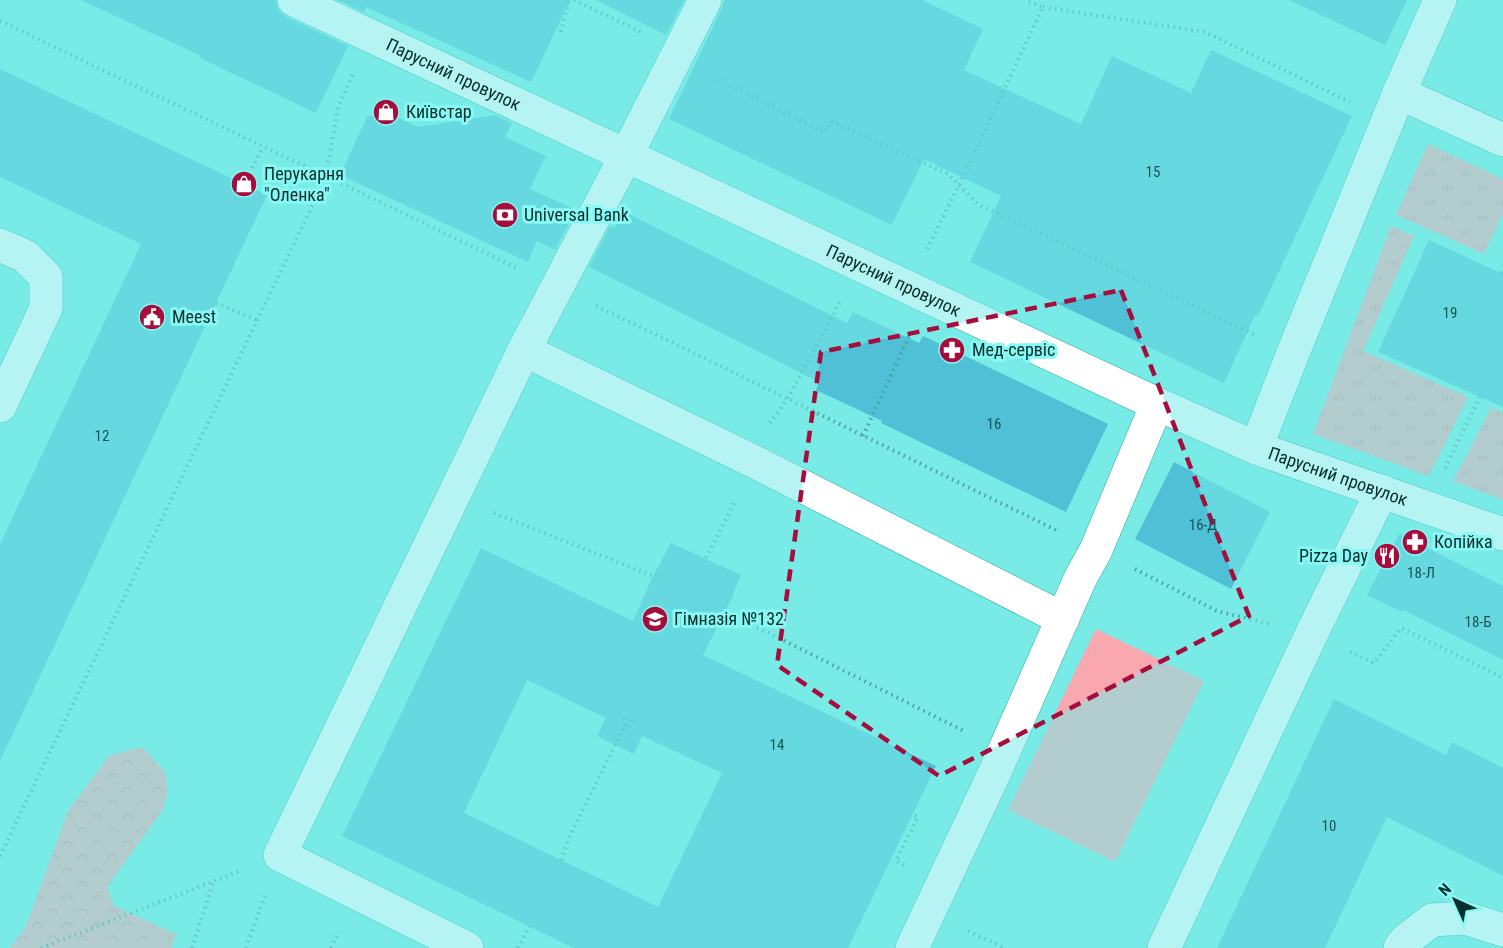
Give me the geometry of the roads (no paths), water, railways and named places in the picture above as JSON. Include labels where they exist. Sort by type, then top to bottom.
[{"type":"street","name":"Парусний провулок","points":[[294,0],[1157,404],[1256,448],[1503,534]]},
{"type":"street","points":[[467,948],[280,855],[524,350],[705,0]]},
{"type":"street","points":[[1256,448],[1394,106],[1440,0]]},
{"type":"street","points":[[1394,106],[1503,140]]},
{"type":"street","points":[[0,244],[25,256],[46,277],[46,308],[0,406]]},
{"type":"street","points":[[524,350],[755,462],[1063,619]]},
{"type":"street","points":[[912,948],[994,774],[1080,579],[1096,550],[1157,404]]},
{"type":"street","points":[[1164,948],[1311,635],[1382,491]]},
{"type":"street","points":[[1401,948],[1406,940],[1432,920],[1465,918],[1503,930]]},
{"type":"place","name":"Київстар","points":[[386,112]]},
{"type":"place","name":"Перукарня \"Оленка\"","points":[[244,184]]},
{"type":"place","name":"Universal Bank","points":[[505,215]]},
{"type":"place","name":"Meest","points":[[152,317]]},
{"type":"place","name":"Мед-сервіс","points":[[952,350]]},
{"type":"place","name":"Копійка","points":[[1415,542]]},
{"type":"place","name":"Pizza Day","points":[[1387,556]]},
{"type":"place","name":"Гімназія №132","points":[[655,619]]}]
